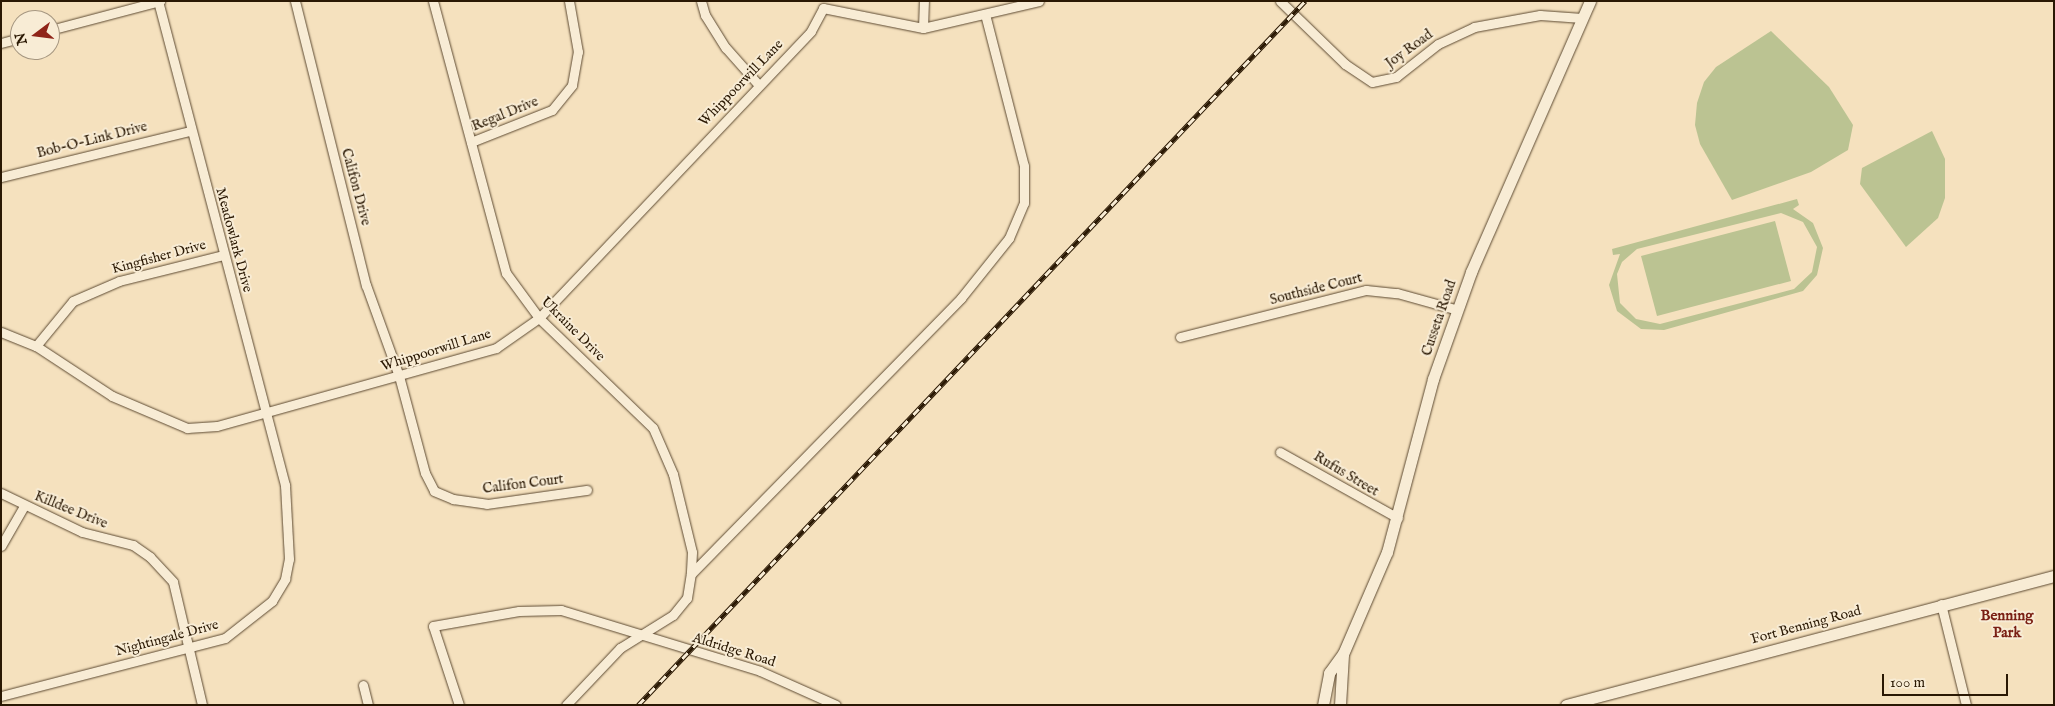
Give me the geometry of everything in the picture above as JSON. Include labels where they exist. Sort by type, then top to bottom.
[{"type":"street","points":[[60,27],[159,1]]},
{"type":"street","name":"Meadowlark Drive","points":[[159,1],[190,131],[285,485]]},
{"type":"street","name":"Califon Drive","points":[[295,1],[366,285],[399,376]]},
{"type":"street","name":"Ukraine Drive","points":[[433,1],[506,273],[539,318],[653,428],[673,474],[692,552],[692,574],[687,598],[673,615],[620,648],[566,705]]},
{"type":"street","name":"Regal Drive","points":[[471,142],[552,110],[572,85],[578,52],[569,1]]},
{"type":"street","points":[[701,1],[705,15],[726,48],[758,84]]},
{"type":"street","points":[[923,28],[924,1]]},
{"type":"street","points":[[823,5],[923,28],[985,14],[1011,4],[1039,1]]},
{"type":"street","name":"Joy Road","points":[[1280,1],[1345,64],[1372,82],[1396,77],[1438,44],[1474,27],[1540,16],[1582,18]]},
{"type":"street","name":"Cusseta Road","points":[[1323,705],[1329,673],[1343,654],[1398,518],[1433,379],[1492,218],[1590,1]]},
{"type":"street","name":"Whippoorwill Lane","points":[[1,332],[36,346],[112,396],[169,423],[187,428],[217,426],[265,410],[399,376],[496,348],[539,318],[758,84],[811,31],[823,5]]},
{"type":"street","points":[[692,574],[961,298],[1010,238],[1024,203],[1024,166],[985,14]]},
{"type":"street","name":"Bob-O-Link Drive","points":[[1,177],[190,131]]},
{"type":"street","name":"Kingfisher Drive","points":[[36,346],[73,300],[119,281],[223,255]]},
{"type":"street","name":"Southside Court","points":[[1180,337],[1366,290],[1397,293],[1458,310]]},
{"type":"street","name":"Califon Court","points":[[399,376],[425,473],[434,491],[454,499],[487,504],[587,490]]},
{"type":"street","name":"Rufus Street","points":[[1280,452],[1398,518]]},
{"type":"street","name":"Nightingale Drive","points":[[1,696],[189,649],[225,638],[272,601],[285,579],[290,559],[285,485]]},
{"type":"street","name":"Killdee Drive","points":[[1,493],[24,506],[82,532],[133,544],[150,557],[173,582],[202,705]]},
{"type":"street","points":[[1,546],[24,506]]},
{"type":"street","name":"Fort Benning Road","points":[[1566,705],[1941,604],[2054,576]]},
{"type":"street","points":[[1941,604],[1966,705]]},
{"type":"street","name":"Aldridge Road","points":[[459,705],[433,626],[519,611],[561,610],[760,671],[836,705]]},
{"type":"street","name":"Cusseta Road","points":[[1340,705],[1343,654]]},
{"type":"street","points":[[363,685],[368,705]]},
{"type":"green space","points":[[1771,31],[1829,87],[1853,125],[1848,150],[1811,172],[1732,200],[1700,144],[1695,125],[1697,103],[1704,82],[1716,67]]},
{"type":"green space","points":[[1932,131],[1945,159],[1945,198],[1938,218],[1906,247],[1860,184],[1862,168]]},
{"type":"green space","points":[[1797,199],[1799,205],[1793,209],[1813,223],[1823,248],[1817,275],[1803,291],[1664,330],[1641,329],[1617,311],[1609,285],[1620,254],[1613,255],[1612,249]],"holes":[[[1781,213],[1803,222],[1817,247],[1812,272],[1794,289],[1660,324],[1636,319],[1620,303],[1617,274],[1622,262],[1637,249]]]},
{"type":"green space","points":[[1775,221],[1791,281],[1657,316],[1641,256]]},
{"type":"railway","points":[[638,705],[1305,1]]},
{"type":"district","name":"Benning Park","points":[[2007,624]]}]
